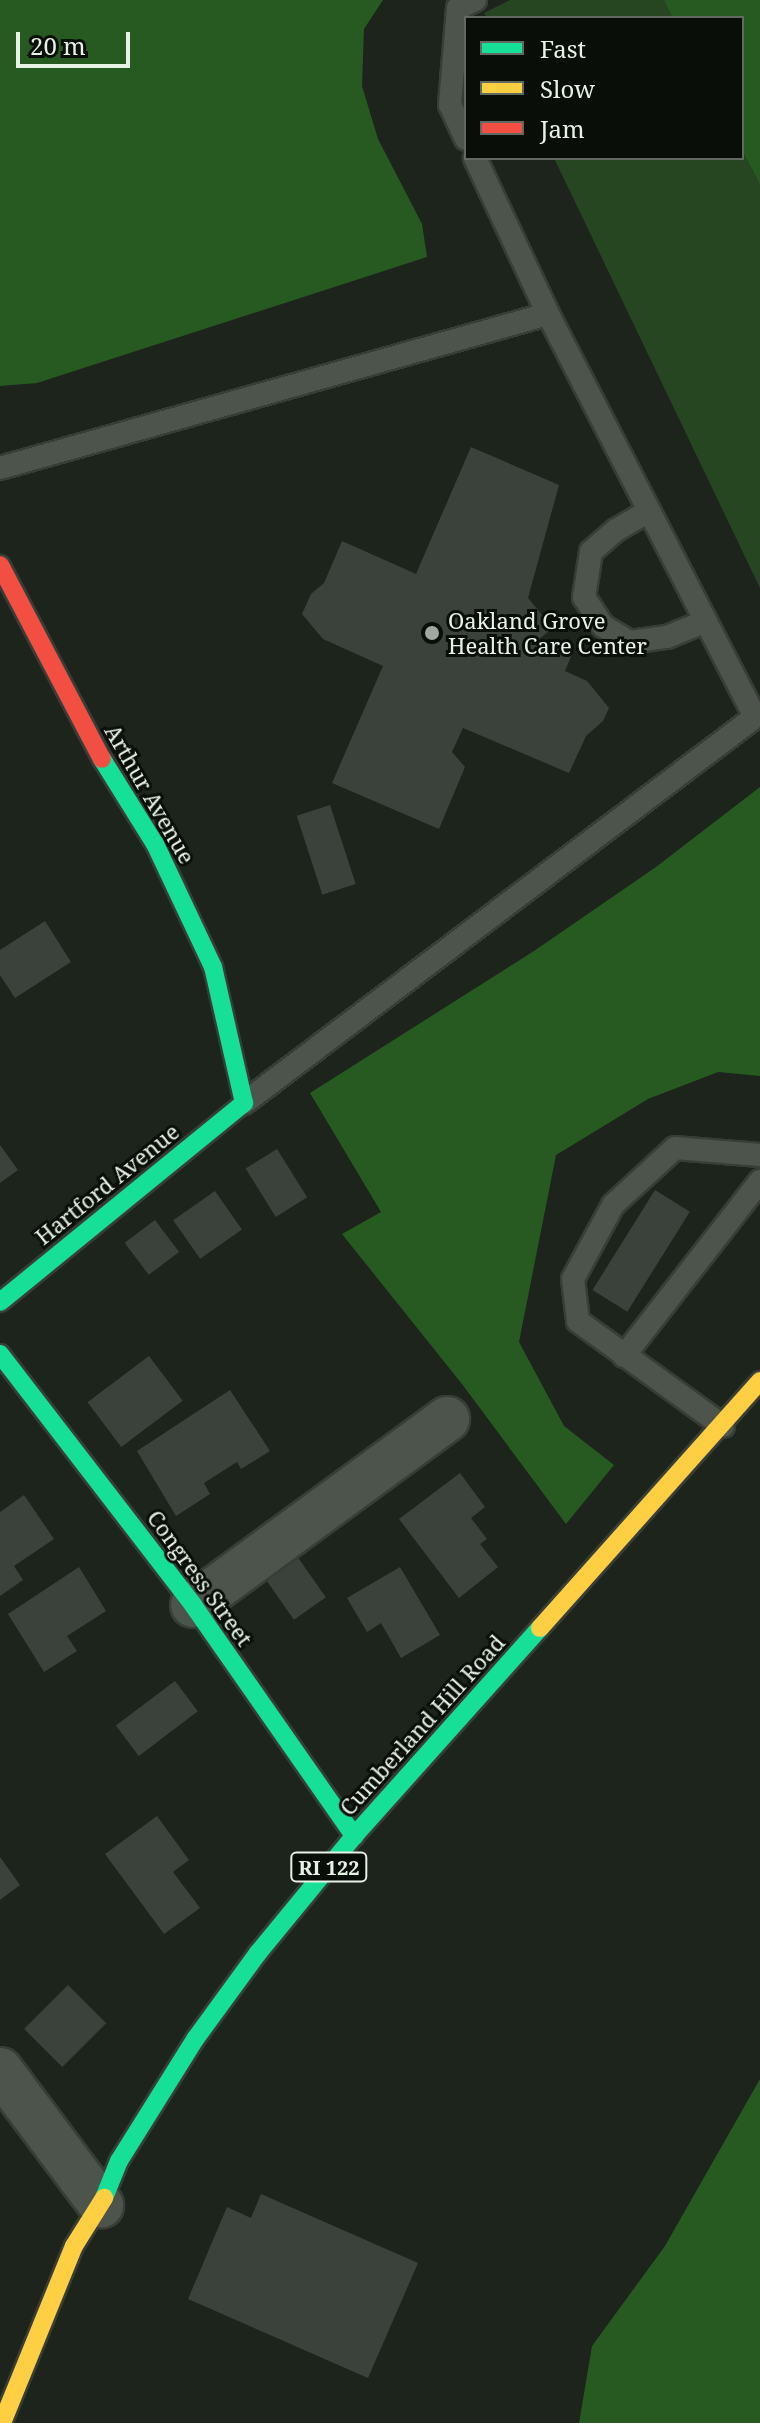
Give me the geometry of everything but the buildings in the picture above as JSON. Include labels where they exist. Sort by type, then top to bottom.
[{"type":"street","name":"Arthur Avenue","points":[[0,565],[105,765],[155,844],[213,967],[244,1103]]},
{"type":"street","name":"Hartford Avenue","points":[[0,1302],[244,1103]]},
{"type":"street","name":"Congress Street","points":[[0,1354],[193,1605],[354,1836]]},
{"type":"street","name":"Cumberland Hill Road","points":[[2,2423],[74,2246],[101,2205],[119,2161],[196,2038],[258,1953],[354,1836],[760,1381]]},
{"type":"street","points":[[193,1605],[447,1419]]},
{"type":"street","points":[[0,2070],[101,2205]]},
{"type":"lane","points":[[464,135],[450,105],[458,8],[475,0]]},
{"type":"lane","points":[[244,1103],[755,717],[548,314],[476,160]]},
{"type":"lane","points":[[0,468],[548,314]]},
{"type":"lane","points":[[649,511],[616,530],[591,552],[584,597],[603,626],[630,642],[667,637],[706,621]]},
{"type":"lane","points":[[723,1426],[578,1321],[573,1279],[613,1205],[675,1148],[760,1155]]},
{"type":"lane","points":[[624,1356],[760,1181]]},
{"type":"green space","points":[[0,0],[383,0],[364,29],[362,86],[378,139],[422,224],[427,257],[37,383],[0,386]]},
{"type":"green space","points":[[510,0],[665,0],[672,16],[486,16],[484,13]]},
{"type":"green space","points":[[664,0],[760,0],[760,185],[744,154],[744,16],[672,16]]},
{"type":"green space","points":[[744,154],[760,185],[760,588],[555,160],[744,160]]},
{"type":"green space","points":[[760,787],[760,1076],[718,1072],[648,1099],[556,1155],[519,1342],[564,1426],[614,1465],[566,1524],[462,1384],[342,1234],[381,1212],[310,1093],[534,951],[656,867]]},
{"type":"green space","points":[[760,2079],[760,2423],[579,2423],[592,2346],[665,2246]]},
{"type":"traffic: fast","points":[[0,1302],[244,1103],[213,967],[155,844],[102,759]]},
{"type":"traffic: fast","points":[[0,1354],[193,1605],[354,1836]]},
{"type":"traffic: fast","points":[[104,2198],[119,2161],[196,2038],[258,1953],[354,1836],[540,1628]]},
{"type":"traffic: slow","points":[[540,1628],[760,1381]]},
{"type":"traffic: slow","points":[[2,2423],[74,2246],[104,2198]]},
{"type":"traffic: jam","points":[[0,565],[102,759]]},
{"type":"place","name":"Oakland Grove Health Care Center","points":[[432,633]]}]
